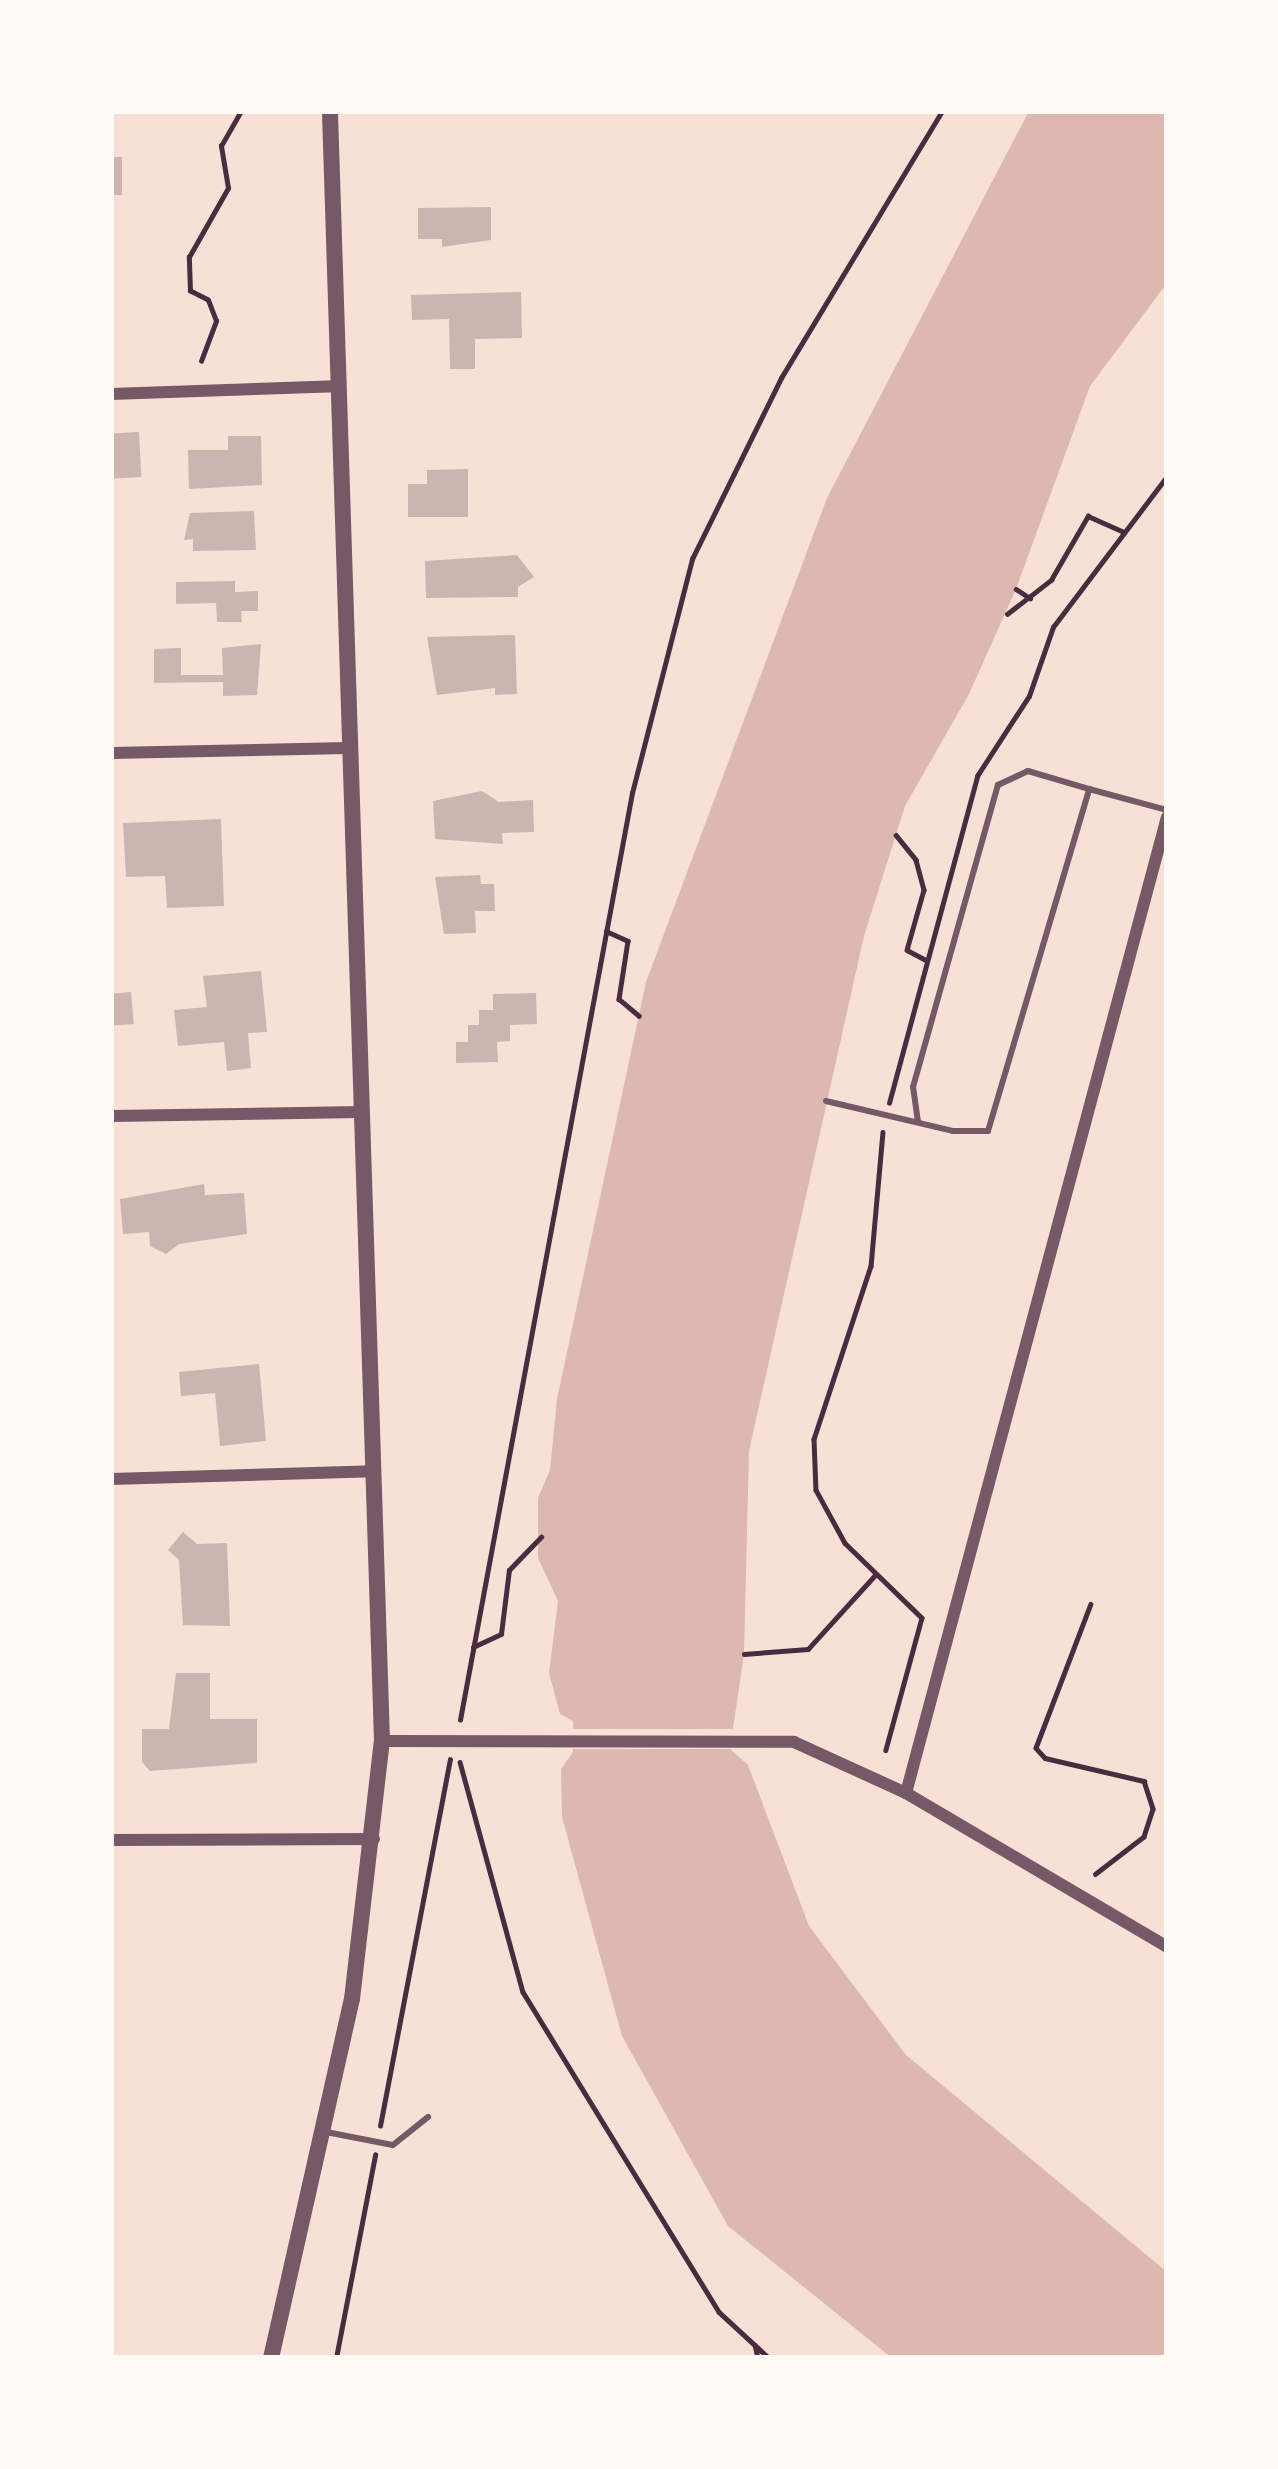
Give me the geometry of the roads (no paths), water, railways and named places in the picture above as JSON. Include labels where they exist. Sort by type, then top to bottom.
[{"type":"street","points":[[271,2358],[323,2131],[374,1839],[382,1741],[330,111]]},
{"type":"street","points":[[111,394],[336,386]]},
{"type":"street","points":[[111,753],[348,748]]},
{"type":"street","points":[[906,1793],[1167,814]]},
{"type":"street","points":[[111,1116],[361,1112]]},
{"type":"street","points":[[111,1479],[373,1471]]},
{"type":"street","points":[[382,1741],[734,1738],[794,1742],[906,1793],[1167,1947]]},
{"type":"street","points":[[111,1840],[374,1839]]},
{"type":"lane","points":[[918,1122],[913,1087],[998,785],[1028,771],[1167,814]]},
{"type":"lane","points":[[826,1100],[918,1122],[988,1131],[1089,789]]},
{"type":"lane","points":[[323,2131],[377,2143],[416,2134],[428,2117]]}]
